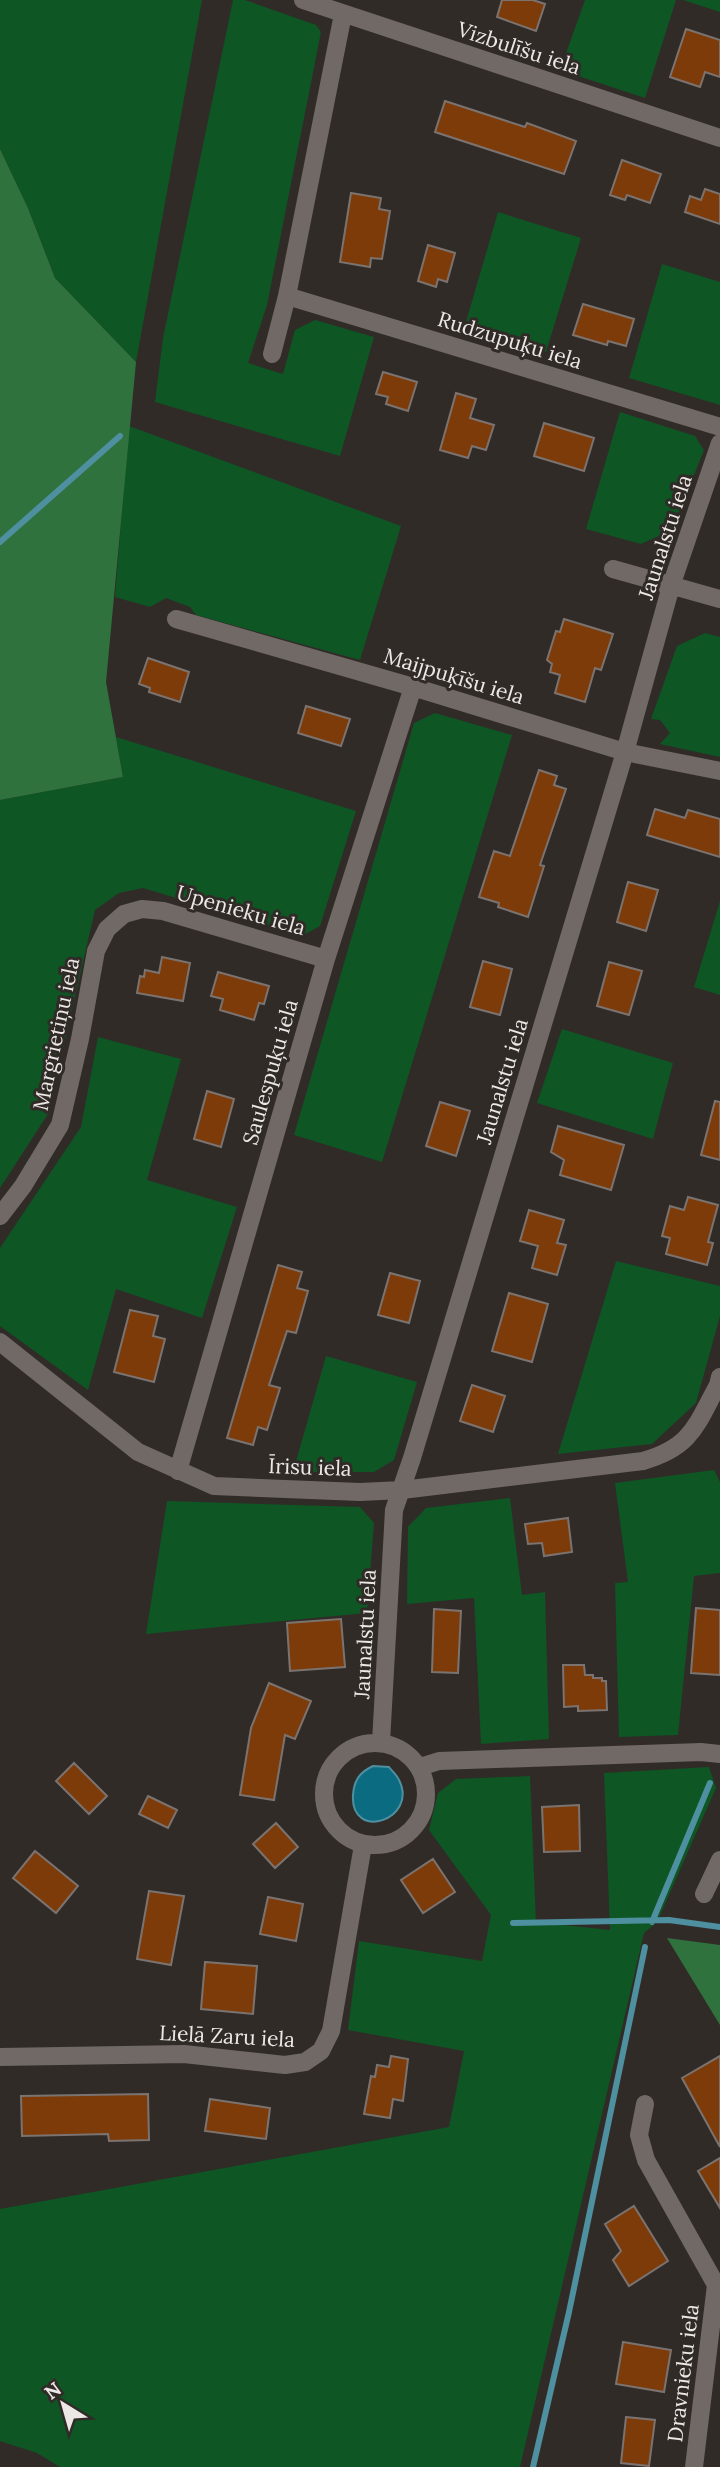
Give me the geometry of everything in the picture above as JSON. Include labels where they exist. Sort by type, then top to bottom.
[{"type":"street","name":"Vizbulīšu iela","points":[[303,0],[720,138]]},
{"type":"street","points":[[272,354],[287,296],[343,14]]},
{"type":"street","name":"Rudzupuķu iela","points":[[287,296],[720,427]]},
{"type":"street","name":"Jaunalstu iela","points":[[381,1742],[394,1510],[625,752],[671,586],[720,443]]},
{"type":"street","points":[[613,569],[720,599]]},
{"type":"street","name":"Maijpuķīšu iela","points":[[176,619],[413,687],[625,752],[720,771]]},
{"type":"street","name":"Saulespuķu iela","points":[[178,1471],[326,959],[413,687]]},
{"type":"street","name":"Upenieku iela","points":[[142,909],[163,911],[326,959]]},
{"type":"street","name":"Margrietiņu iela","points":[[0,1216],[23,1186],[60,1125],[80,1039],[96,950],[107,929],[124,915],[142,909]]},
{"type":"street","name":"Īrisu iela","points":[[0,1342],[138,1452],[214,1486],[360,1492],[402,1490],[643,1461],[662,1456],[690,1437],[720,1377]]},
{"type":"street","points":[[381,1742],[404,1750],[420,1767],[427,1790],[423,1814],[409,1834],[387,1845],[363,1845],[340,1833],[325,1811],[323,1785],[334,1761],[355,1745],[381,1742]]},
{"type":"street","points":[[420,1767],[439,1760],[701,1752],[720,1754]]},
{"type":"street","name":"Lielā Zaru iela","points":[[0,2057],[184,2054],[285,2065],[305,2062],[321,2051],[331,2031],[363,1845]]},
{"type":"street","points":[[704,1894],[720,1860]]},
{"type":"street","points":[[645,2104],[639,2135],[646,2160],[718,2289]]},
{"type":"street","name":"Dravnieku iela","points":[[694,2467],[718,2289]]},
{"type":"green space","points":[[0,0],[202,0],[136,362],[55,278],[28,208],[0,149]]},
{"type":"green space","points":[[233,0],[245,0],[316,25],[321,32],[267,305],[248,363],[283,374],[295,330],[315,320],[374,337],[340,456],[155,402],[163,338]]},
{"type":"green space","points":[[585,0],[676,0],[645,98],[560,70]]},
{"type":"green space","points":[[683,0],[720,0],[720,12]]},
{"type":"green space","points":[[0,149],[28,208],[55,278],[136,362],[106,682],[123,777],[0,800]]},
{"type":"green space","points":[[498,212],[581,238],[546,352],[464,329]]},
{"type":"green space","points":[[662,264],[720,282],[720,405],[629,378]]},
{"type":"green space","points":[[620,412],[695,436],[704,450],[672,530],[641,544],[586,529]]},
{"type":"green space","points":[[129,426],[401,526],[360,660],[196,615],[190,607],[166,598],[150,607],[115,597]]},
{"type":"green space","points":[[705,633],[720,637],[720,757],[660,744],[670,733],[660,720],[651,719],[677,646]]},
{"type":"green space","points":[[435,713],[512,735],[382,1162],[294,1135],[414,723]]},
{"type":"green space","points":[[116,737],[356,811],[320,926],[302,936],[143,888],[119,893],[95,910],[48,1114],[0,1188],[0,800],[123,777]]},
{"type":"green space","points":[[720,901],[720,995],[694,987]]},
{"type":"green space","points":[[562,1029],[673,1063],[653,1139],[537,1103]]},
{"type":"green space","points":[[98,1037],[181,1059],[147,1180],[237,1207],[202,1318],[116,1289],[88,1390],[0,1326],[0,1248],[81,1127]]},
{"type":"green space","points":[[616,1261],[720,1286],[720,1316],[696,1403],[652,1444],[558,1454]]},
{"type":"green space","points":[[326,1356],[417,1382],[394,1460],[374,1472],[293,1472]]},
{"type":"green space","points":[[714,1470],[720,1482],[720,1573],[694,1576],[678,1735],[619,1737],[615,1583],[628,1582],[615,1483]]},
{"type":"green space","points":[[510,1498],[522,1595],[545,1592],[549,1739],[481,1744],[474,1598],[407,1604],[408,1527],[426,1508]]},
{"type":"green space","points":[[167,1501],[360,1507],[374,1523],[367,1613],[146,1634]]},
{"type":"green space","points":[[709,1767],[716,1788],[657,1922],[644,1933],[520,2467],[60,2467],[37,2453],[0,2441],[0,2209],[449,2127],[464,2051],[348,2030],[359,1941],[482,1961],[491,1915],[429,1830],[438,1793],[456,1779],[530,1776],[536,1922],[610,1930],[604,1773]]},
{"type":"green space","points":[[667,1938],[720,1945],[720,2025]]},
{"type":"water","points":[[373,1766],[389,1767],[398,1778],[403,1794],[400,1806],[392,1815],[372,1821],[362,1818],[355,1809],[353,1795],[358,1777]]},
{"type":"building","points":[[502,0],[533,0],[545,4],[536,31],[497,17]]},
{"type":"building","points":[[686,29],[720,40],[720,77],[705,72],[700,87],[670,77]]},
{"type":"building","points":[[445,101],[525,127],[527,123],[576,141],[564,174],[435,132]]},
{"type":"building","points":[[622,160],[661,174],[650,203],[627,195],[625,200],[610,195]]},
{"type":"building","points":[[705,189],[720,194],[720,224],[685,212],[690,196],[701,200]]},
{"type":"building","points":[[351,193],[381,198],[379,209],[390,211],[382,259],[371,258],[370,267],[340,262]]},
{"type":"building","points":[[428,245],[455,253],[447,282],[438,279],[436,287],[418,281]]},
{"type":"building","points":[[583,304],[634,319],[626,346],[608,341],[607,345],[573,335]]},
{"type":"building","points":[[383,372],[417,382],[408,411],[386,404],[388,397],[376,394]]},
{"type":"building","points":[[456,393],[476,399],[470,418],[494,425],[486,450],[472,446],[468,458],[440,450]]},
{"type":"building","points":[[544,423],[594,438],[584,471],[534,456]]},
{"type":"building","points":[[564,619],[613,634],[601,670],[595,668],[585,702],[555,693],[560,675],[550,672],[552,664],[547,660],[556,631],[560,632]]},
{"type":"building","points":[[148,658],[189,672],[180,702],[149,692],[150,688],[139,684]]},
{"type":"building","points":[[306,706],[350,719],[341,746],[298,733]]},
{"type":"building","points":[[539,770],[557,776],[554,785],[566,789],[540,865],[544,866],[528,917],[479,897],[494,851],[510,856]]},
{"type":"building","points":[[655,809],[685,818],[688,810],[720,819],[720,857],[647,835]]},
{"type":"building","points":[[628,882],[658,890],[646,931],[617,922]]},
{"type":"building","points":[[162,957],[190,963],[183,1001],[137,993],[140,976],[144,977],[145,970],[159,973]]},
{"type":"building","points":[[483,961],[512,969],[500,1015],[470,1007]]},
{"type":"building","points":[[609,962],[642,971],[629,1015],[597,1006]]},
{"type":"building","points":[[218,972],[269,986],[264,1004],[259,1003],[254,1020],[220,1010],[223,999],[211,996]]},
{"type":"building","points":[[207,1091],[234,1099],[221,1147],[194,1139]]},
{"type":"building","points":[[715,1101],[720,1102],[720,1160],[701,1155]]},
{"type":"building","points":[[440,1102],[470,1111],[456,1156],[426,1146]]},
{"type":"building","points":[[558,1126],[624,1145],[611,1190],[560,1175],[564,1160],[551,1152]]},
{"type":"building","points":[[688,1197],[718,1205],[708,1242],[713,1243],[707,1265],[666,1254],[670,1238],[662,1236],[670,1206],[684,1210]]},
{"type":"building","points":[[529,1210],[564,1220],[557,1243],[566,1245],[557,1275],[532,1268],[538,1246],[520,1241]]},
{"type":"building","points":[[278,1265],[302,1272],[297,1288],[308,1291],[296,1333],[287,1331],[269,1385],[280,1388],[267,1430],[258,1427],[253,1445],[227,1438]]},
{"type":"building","points":[[390,1273],[420,1281],[409,1323],[378,1315]]},
{"type":"building","points":[[509,1293],[548,1304],[532,1362],[492,1351]]},
{"type":"building","points":[[130,1310],[158,1316],[153,1336],[165,1339],[154,1382],[114,1372]]},
{"type":"building","points":[[472,1385],[505,1396],[493,1432],[460,1421]]},
{"type":"building","points":[[568,1518],[572,1552],[544,1556],[542,1543],[528,1544],[525,1524]]},
{"type":"building","points":[[696,1608],[720,1610],[720,1675],[691,1673]]},
{"type":"building","points":[[434,1609],[461,1611],[458,1673],[432,1672]]},
{"type":"building","points":[[341,1619],[345,1667],[290,1671],[287,1623]]},
{"type":"building","points":[[563,1665],[584,1665],[585,1675],[593,1675],[593,1678],[606,1681],[607,1710],[578,1711],[578,1706],[564,1707]]},
{"type":"building","points":[[269,1683],[311,1701],[295,1739],[285,1735],[274,1800],[240,1795],[251,1728]]},
{"type":"building","points":[[74,1763],[107,1796],[89,1814],[56,1781]]},
{"type":"building","points":[[148,1796],[177,1810],[168,1828],[139,1814]]},
{"type":"building","points":[[579,1805],[580,1851],[544,1852],[542,1807]]},
{"type":"building","points":[[276,1823],[298,1847],[275,1868],[253,1844]]},
{"type":"building","points":[[35,1851],[78,1886],[56,1913],[13,1878]]},
{"type":"building","points":[[433,1859],[455,1892],[423,1913],[401,1880]]},
{"type":"building","points":[[149,1891],[184,1896],[171,1965],[137,1959]]},
{"type":"building","points":[[268,1897],[303,1904],[296,1941],[260,1934]]},
{"type":"building","points":[[205,1962],[257,1966],[253,2014],[201,2009]]},
{"type":"building","points":[[391,2056],[408,2059],[403,2101],[393,2099],[390,2118],[364,2114],[371,2076],[375,2077],[377,2065],[389,2067]]},
{"type":"building","points":[[720,2056],[720,2147],[682,2078]]},
{"type":"building","points":[[148,2094],[149,2140],[109,2141],[108,2134],[22,2136],[21,2096]]},
{"type":"building","points":[[210,2099],[270,2108],[266,2139],[205,2131]]},
{"type":"building","points":[[720,2158],[720,2208],[698,2171]]},
{"type":"building","points":[[634,2206],[668,2261],[629,2286],[613,2260],[621,2251],[605,2224]]},
{"type":"building","points":[[623,2342],[671,2350],[664,2392],[616,2384]]},
{"type":"building","points":[[626,2417],[655,2420],[649,2466],[621,2463]]},
{"type":"waterway","points":[[0,542],[120,436]]},
{"type":"waterway","points":[[652,1922],[710,1783]]},
{"type":"waterway","points":[[513,1923],[669,1920],[720,1927]]},
{"type":"waterway","points":[[533,2467],[569,2312],[645,1947]]}]
